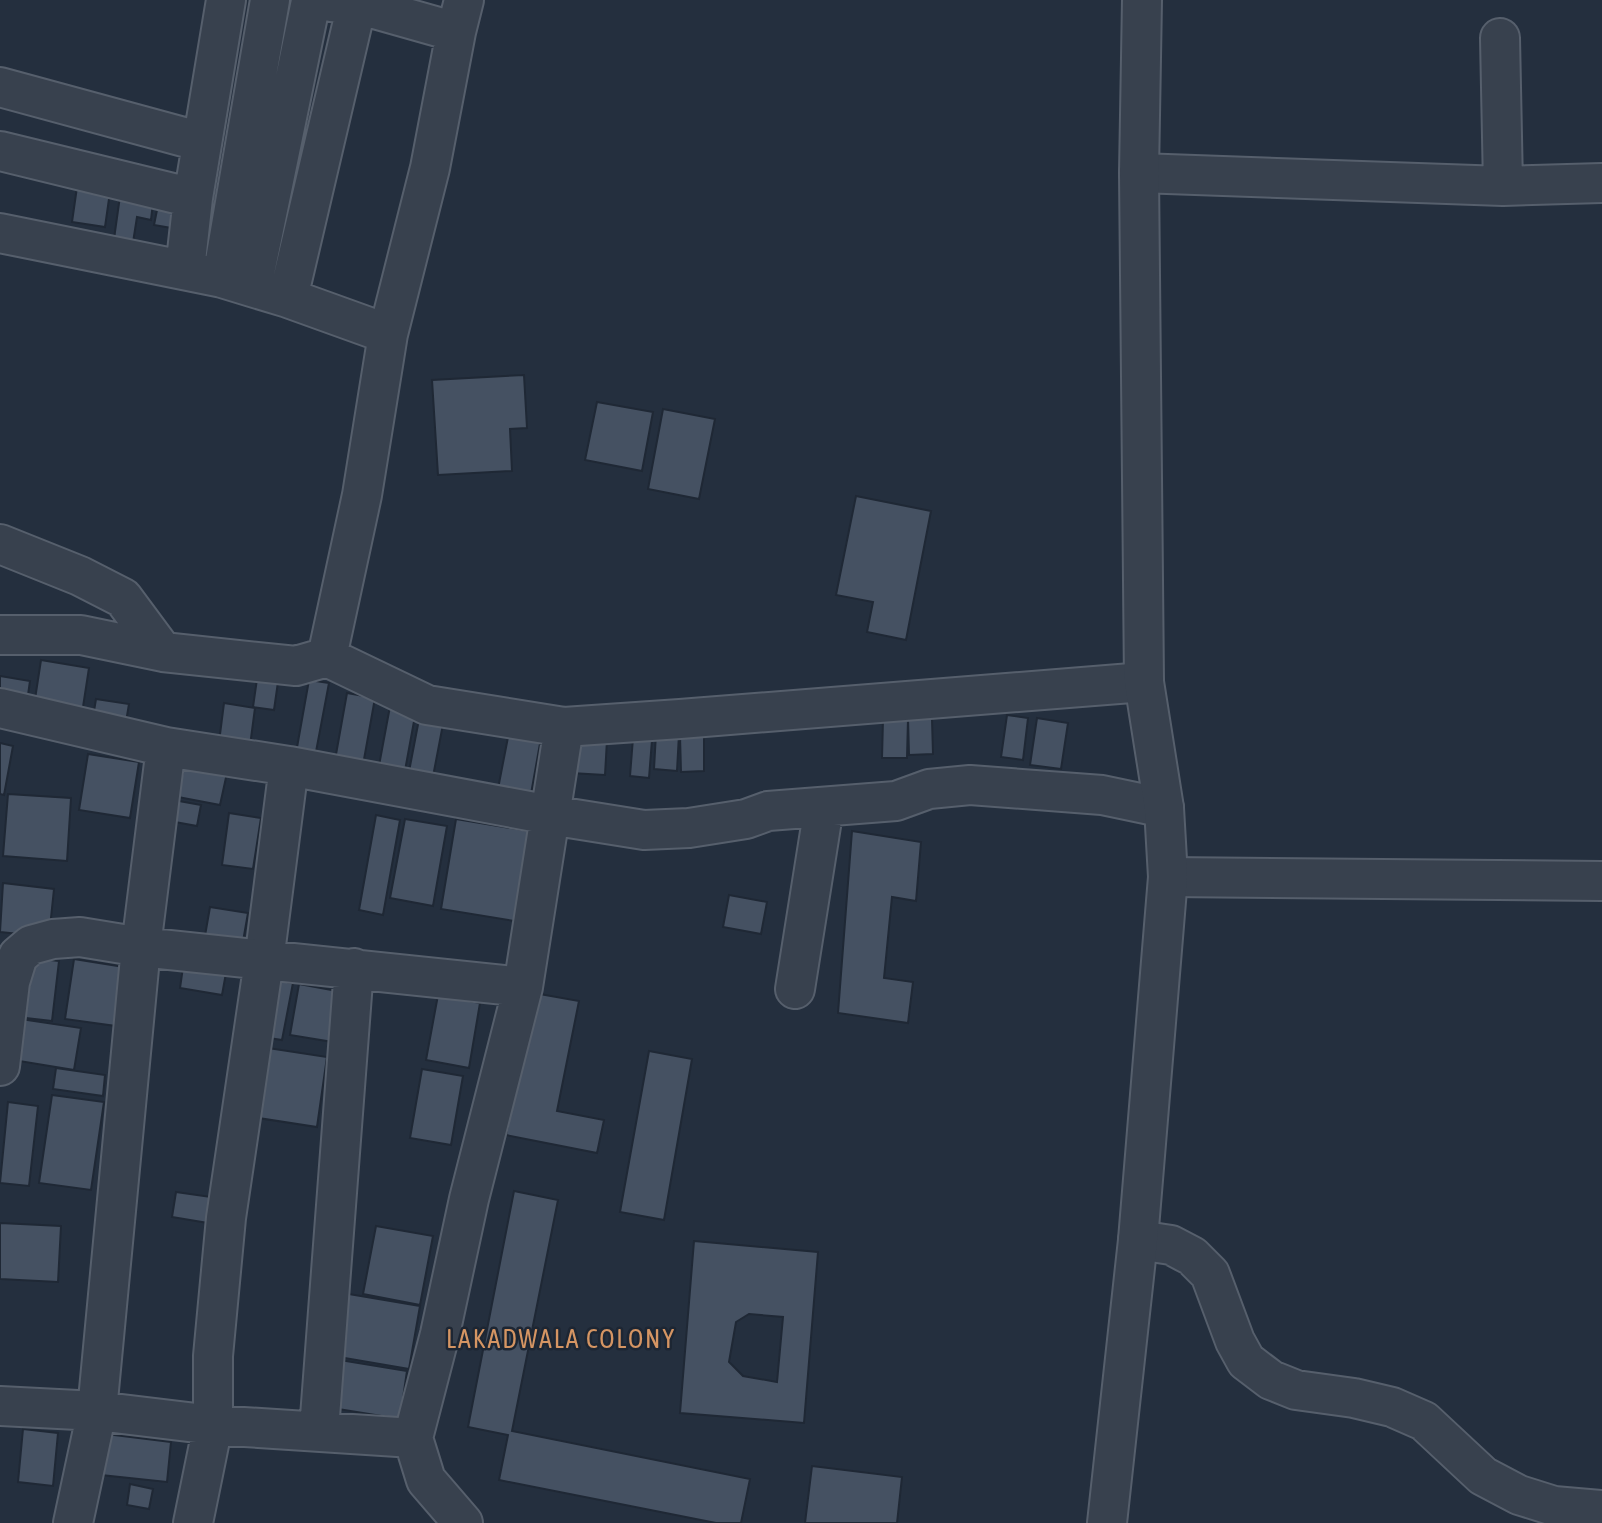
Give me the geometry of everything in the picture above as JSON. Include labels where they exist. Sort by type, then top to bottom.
[{"type":"street","points":[[185,270],[193,198],[226,0]]},
{"type":"street","points":[[237,282],[270,0]]},
{"type":"street","points":[[304,0],[460,16],[430,168],[388,334],[362,495],[327,657]]},
{"type":"street","points":[[1107,1523],[1138,1240],[1168,877],[1164,808],[1144,681],[1139,173],[1142,0]]},
{"type":"street","points":[[237,282],[311,1]]},
{"type":"street","points":[[288,298],[357,4]]},
{"type":"street","points":[[1500,38],[1503,186]]},
{"type":"street","points":[[0,87],[202,142]]},
{"type":"street","points":[[0,151],[193,198]]},
{"type":"street","points":[[1139,173],[1503,186],[1602,183]]},
{"type":"street","points":[[0,233],[237,282],[388,334]]},
{"type":"street","points":[[0,544],[79,576],[123,598],[163,652]]},
{"type":"street","points":[[0,635],[81,635],[163,652],[296,666],[327,657],[427,705],[564,726],[708,717],[1144,681]]},
{"type":"street","points":[[0,708],[166,747],[289,766],[644,830],[689,828],[746,819],[768,811],[896,801],[929,789],[970,785],[1102,796],[1164,808]]},
{"type":"street","points":[[463,1523],[426,1480],[413,1438],[440,1334],[469,1199],[523,987],[564,726]]},
{"type":"street","points":[[73,1523],[97,1411],[141,947],[166,747]]},
{"type":"street","points":[[193,1523],[213,1425],[213,1356],[226,1218],[264,961],[289,766]]},
{"type":"street","points":[[795,989],[824,807]]},
{"type":"street","points":[[1168,877],[1602,881]]},
{"type":"street","points":[[0,1066],[10,982],[18,956],[31,945],[53,939],[80,937],[264,961],[523,987]]},
{"type":"street","points":[[320,1417],[354,968]]},
{"type":"street","points":[[1138,1240],[1171,1245],[1192,1256],[1210,1274],[1235,1341],[1246,1361],[1271,1380],[1296,1390],[1392,1406],[1424,1421],[1483,1476],[1519,1494],[1554,1506],[1602,1510]]},
{"type":"street","points":[[0,1406],[97,1411],[213,1425],[413,1438]]},
{"type":"building","points":[[77,187],[110,192],[105,227],[72,222]]},
{"type":"building","points":[[160,195],[189,199],[183,230],[154,225]]},
{"type":"building","points":[[120,196],[153,202],[151,220],[137,217],[132,249],[113,246]]},
{"type":"building","points":[[524,375],[527,428],[510,429],[512,471],[438,475],[432,380]]},
{"type":"building","points":[[597,402],[653,412],[642,471],[585,460]]},
{"type":"building","points":[[663,409],[715,419],[699,499],[648,489]]},
{"type":"building","points":[[856,496],[931,511],[906,640],[867,632],[873,602],[836,595]]},
{"type":"building","points":[[41,660],[89,668],[81,720],[33,712]]},
{"type":"building","points":[[258,672],[279,675],[274,710],[253,707]]},
{"type":"building","points":[[0,676],[30,681],[26,709],[0,704]]},
{"type":"building","points":[[309,680],[329,683],[315,757],[296,753]]},
{"type":"building","points":[[347,693],[375,698],[363,765],[335,760]]},
{"type":"building","points":[[96,699],[129,704],[126,722],[93,717]]},
{"type":"building","points":[[391,701],[417,705],[404,776],[378,771]]},
{"type":"building","points":[[224,703],[255,708],[250,746],[219,742]]},
{"type":"building","points":[[420,714],[444,719],[431,787],[407,782]]},
{"type":"building","points":[[1007,715],[1028,718],[1023,760],[1001,757]]},
{"type":"building","points":[[1037,718],[1068,723],[1061,769],[1030,765]]},
{"type":"building","points":[[883,719],[908,719],[907,758],[882,758]]},
{"type":"building","points":[[908,719],[932,719],[933,754],[909,755]]},
{"type":"building","points":[[509,732],[541,738],[529,805],[496,799]]},
{"type":"building","points":[[656,733],[679,734],[677,771],[654,769]]},
{"type":"building","points":[[704,735],[704,771],[681,772],[680,736]]},
{"type":"building","points":[[573,738],[607,740],[605,775],[571,773]]},
{"type":"building","points":[[633,738],[652,740],[649,778],[630,776]]},
{"type":"building","points":[[0,743],[13,746],[4,795],[0,794]]},
{"type":"building","points":[[88,754],[139,762],[130,818],[79,810]]},
{"type":"building","points":[[184,765],[227,773],[220,805],[178,797]]},
{"type":"building","points":[[8,794],[71,798],[67,861],[3,856]]},
{"type":"building","points":[[168,799],[201,805],[197,826],[164,820]]},
{"type":"building","points":[[229,813],[261,818],[253,869],[222,865]]},
{"type":"building","points":[[376,815],[400,820],[383,915],[359,910]]},
{"type":"building","points":[[405,819],[447,826],[433,906],[390,898]]},
{"type":"building","points":[[456,819],[529,831],[514,921],[441,909]]},
{"type":"building","points":[[852,831],[921,842],[916,901],[892,897],[884,978],[913,982],[908,1023],[838,1013]]},
{"type":"building","points":[[3,883],[54,889],[49,937],[0,932]]},
{"type":"building","points":[[729,895],[767,902],[761,934],[723,927]]},
{"type":"building","points":[[210,907],[248,913],[241,953],[203,947]]},
{"type":"building","points":[[24,957],[59,961],[52,1021],[17,1017]]},
{"type":"building","points":[[74,959],[124,967],[116,1026],[65,1019]]},
{"type":"building","points":[[183,967],[226,973],[222,995],[180,988]]},
{"type":"building","points":[[267,979],[293,983],[282,1040],[256,1036]]},
{"type":"building","points":[[299,984],[348,993],[339,1043],[290,1035]]},
{"type":"building","points":[[534,993],[579,1001],[557,1111],[604,1120],[597,1153],[506,1135]]},
{"type":"building","points":[[438,995],[480,1003],[469,1068],[426,1060]]},
{"type":"building","points":[[14,1018],[81,1028],[74,1070],[7,1059]]},
{"type":"building","points":[[255,1046],[327,1057],[317,1127],[245,1116]]},
{"type":"building","points":[[649,1051],[692,1059],[664,1220],[620,1212]]},
{"type":"building","points":[[56,1068],[105,1075],[103,1096],[53,1089]]},
{"type":"building","points":[[422,1069],[463,1076],[451,1145],[410,1138]]},
{"type":"building","points":[[52,1095],[104,1102],[91,1190],[39,1183]]},
{"type":"building","points":[[8,1102],[38,1106],[29,1186],[0,1183]]},
{"type":"building","points":[[514,1191],[558,1200],[512,1431],[750,1479],[741,1523],[716,1523],[499,1480],[508,1435],[468,1427]]},
{"type":"building","points":[[176,1192],[218,1198],[214,1224],[172,1217]]},
{"type":"building","points":[[0,1223],[61,1226],[58,1282],[0,1279]]},
{"type":"building","points":[[376,1226],[433,1236],[420,1305],[363,1294]]},
{"type":"building","points":[[694,1241],[818,1252],[804,1423],[680,1413]],"holes":[[[749,1314],[783,1317],[777,1382],[743,1376],[729,1362],[736,1322]]]},
{"type":"building","points":[[337,1292],[420,1306],[409,1369],[327,1355]]},
{"type":"building","points":[[340,1360],[407,1371],[400,1419],[332,1408]]},
{"type":"building","points":[[23,1429],[58,1433],[53,1486],[18,1482]]},
{"type":"building","points":[[106,1434],[171,1442],[167,1482],[101,1475]]},
{"type":"building","points":[[812,1466],[902,1477],[897,1523],[805,1523]]},
{"type":"building","points":[[130,1484],[153,1489],[149,1509],[127,1505]]},
{"type":"district","name":"LAKADWALA COLONY","points":[[561,1339]]}]
